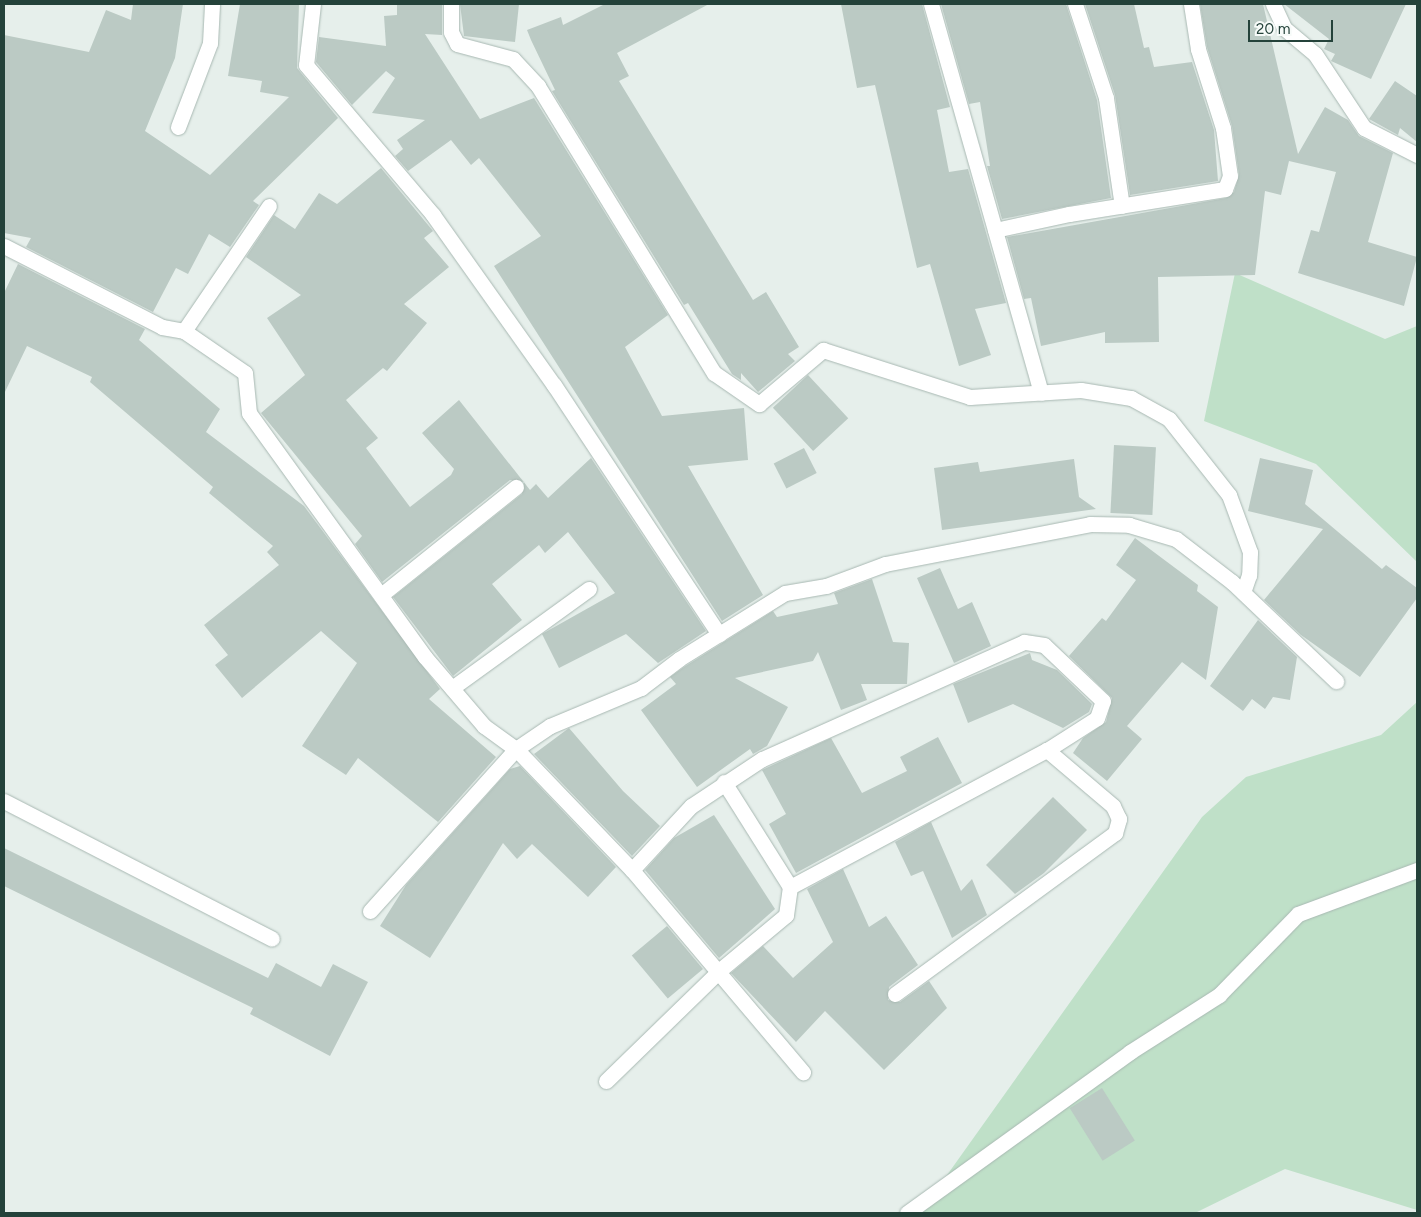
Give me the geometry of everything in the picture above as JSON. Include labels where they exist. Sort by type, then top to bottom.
[{"type":"street","points":[[178,127],[210,43],[212,4]]},
{"type":"street","points":[[313,4],[306,65],[438,223],[554,385],[719,634]]},
{"type":"street","points":[[451,4],[454,41],[471,51],[513,59],[532,78],[714,373],[759,404],[823,350],[970,397],[1041,393],[1108,393],[1131,398],[1169,418],[1230,496],[1250,552],[1249,576],[1242,592]]},
{"type":"street","points":[[931,4],[1041,393]]},
{"type":"street","points":[[1075,4],[1106,98],[1122,206]]},
{"type":"street","points":[[995,230],[1225,189],[1228,184],[1222,128],[1198,49],[1191,4]]},
{"type":"street","points":[[1273,4],[1284,28],[1315,54],[1364,128],[1417,155]]},
{"type":"street","points":[[184,331],[269,206]]},
{"type":"street","points":[[4,246],[162,327],[184,331],[245,373],[249,413],[381,595],[452,688],[484,726],[516,749],[632,870],[720,970],[803,1072]]},
{"type":"street","points":[[381,595],[516,487]]},
{"type":"street","points":[[370,911],[516,749],[550,726],[641,688],[719,634],[785,593],[826,586],[884,564],[1090,524],[1129,525],[1176,539],[1242,592],[1336,681]]},
{"type":"street","points":[[452,688],[590,589]]},
{"type":"street","points":[[632,870],[691,806],[724,782],[762,759],[1031,641],[1050,649],[1104,701],[1097,718],[1047,750],[790,887]]},
{"type":"street","points":[[895,994],[1115,833],[1119,819],[1113,806],[1047,750]]},
{"type":"street","points":[[606,1080],[720,970],[786,916],[790,887],[724,782]]},
{"type":"street","points":[[4,801],[272,939]]},
{"type":"street","points":[[907,1213],[1130,1052],[1219,995],[1298,914],[1417,870]]},
{"type":"green space","points":[[1235,273],[1385,339],[1417,326],[1417,562],[1316,464],[1204,421]]},
{"type":"green space","points":[[1417,702],[1417,1210],[1285,1169],[1195,1213],[920,1213],[1202,817],[1246,777],[1381,735]]},
{"type":"building","points":[[133,4],[183,4],[175,58],[145,131],[210,175],[289,97],[260,92],[262,81],[228,76],[240,4],[299,4],[297,68],[338,118],[253,201],[259,205],[230,247],[209,234],[188,274],[176,268],[153,312],[26,247],[31,238],[4,233],[4,35],[89,52],[106,10],[131,20]]},
{"type":"building","points":[[397,4],[442,4],[442,35],[425,34],[480,119],[534,98],[668,315],[625,347],[662,416],[744,408],[748,460],[688,466],[763,595],[722,621],[494,266],[541,236],[479,158],[471,165],[451,140],[408,171],[395,156],[403,149],[397,140],[425,120],[372,113],[395,78],[386,71],[352,105],[316,62],[319,37],[386,46],[384,16],[397,15]]},
{"type":"building","points":[[460,4],[519,4],[515,42],[464,36]]},
{"type":"building","points":[[605,4],[709,4],[617,53],[629,76],[619,81],[753,300],[766,292],[799,347],[788,354],[795,361],[758,392],[741,373],[741,380],[732,374],[688,303],[684,305],[552,91],[555,90],[527,30],[561,17],[563,25]]},
{"type":"building","points":[[841,4],[922,4],[950,107],[937,110],[949,172],[968,169],[1006,303],[975,309],[991,355],[959,366],[930,264],[917,268],[875,85],[857,88]]},
{"type":"building","points":[[941,4],[1066,4],[1097,100],[1111,198],[1002,219],[987,166],[990,166],[980,102],[969,104]]},
{"type":"building","points":[[1085,4],[1134,4],[1144,48],[1149,47],[1154,67],[1192,62],[1214,130],[1218,181],[1130,195],[1115,95]]},
{"type":"building","points":[[1200,4],[1263,4],[1298,154],[1325,107],[1348,120],[1359,136],[1393,153],[1368,242],[1417,257],[1404,306],[1298,273],[1311,230],[1319,232],[1336,172],[1289,161],[1281,195],[1265,191],[1255,275],[1158,277],[1159,342],[1105,343],[1105,332],[1041,346],[1031,298],[1024,299],[1007,237],[1226,198],[1234,192],[1239,175],[1232,126],[1207,47]]},
{"type":"building","points":[[1284,4],[1406,4],[1371,79],[1331,61],[1335,54],[1324,49],[1329,39]]},
{"type":"building","points":[[1395,81],[1417,96],[1417,142],[1400,128],[1398,135],[1369,119]]},
{"type":"building","points":[[381,168],[433,231],[424,238],[449,267],[404,304],[427,323],[387,371],[383,368],[346,400],[378,438],[366,448],[410,507],[451,475],[454,469],[422,433],[459,400],[524,482],[510,480],[382,582],[355,544],[362,536],[261,413],[305,375],[267,318],[301,295],[246,257],[274,215],[295,229],[319,193],[337,204]]},
{"type":"building","points":[[18,264],[145,329],[139,340],[220,409],[206,432],[304,506],[440,689],[429,699],[496,757],[438,822],[358,758],[346,775],[302,746],[357,663],[321,631],[242,698],[215,665],[228,655],[204,625],[279,565],[267,552],[273,546],[209,493],[213,487],[90,382],[92,377],[27,346],[4,394],[4,293]]},
{"type":"building","points":[[808,375],[848,418],[813,451],[773,408]]},
{"type":"building","points":[[1114,445],[1156,447],[1152,515],[1110,513]]},
{"type":"building","points":[[804,448],[817,473],[786,488],[774,463]]},
{"type":"building","points":[[591,458],[706,631],[658,663],[626,634],[559,668],[542,634],[615,593],[568,532],[545,553],[539,545],[492,584],[522,620],[453,676],[393,597],[522,494],[524,482],[530,490],[536,484],[548,498]]},
{"type":"building","points":[[1260,458],[1313,470],[1305,504],[1382,569],[1386,565],[1417,588],[1417,598],[1360,677],[1301,635],[1264,600],[1323,529],[1248,511]]},
{"type":"building","points":[[1074,459],[1079,497],[1096,509],[942,530],[934,468],[978,462],[980,472]]},
{"type":"building","points":[[1135,538],[1198,585],[1197,591],[1218,607],[1206,680],[1182,662],[1127,726],[1142,739],[1107,781],[1073,753],[1083,738],[1106,722],[1112,698],[1069,656],[1102,618],[1106,621],[1136,580],[1116,565]]},
{"type":"building","points":[[940,568],[958,609],[972,602],[991,646],[954,663],[917,578]]},
{"type":"building","points":[[872,579],[893,642],[909,643],[907,684],[861,684],[867,700],[841,710],[818,652],[813,661],[735,678],[788,707],[767,746],[753,754],[750,749],[697,787],[641,710],[676,684],[670,677],[773,611],[777,617],[838,604],[834,593]]},
{"type":"building","points":[[1258,620],[1297,657],[1290,700],[1273,697],[1265,709],[1252,699],[1243,711],[1210,686]]},
{"type":"building","points":[[1030,653],[1032,660],[1057,670],[1092,704],[1089,712],[1063,728],[1013,704],[968,723],[953,684]]},
{"type":"building","points":[[569,728],[623,791],[660,826],[632,856],[534,754]]},
{"type":"building","points":[[938,737],[962,783],[796,873],[769,824],[786,814],[762,770],[831,738],[862,793],[907,771],[900,757]]},
{"type":"building","points":[[520,766],[616,867],[588,897],[532,844],[517,859],[503,843],[430,958],[380,926],[406,885],[510,769]]},
{"type":"building","points":[[1053,797],[1087,830],[1044,873],[1015,894],[986,865]]},
{"type":"building","points":[[714,815],[775,909],[719,958],[645,870],[674,838]]},
{"type":"building","points":[[931,822],[961,891],[972,879],[987,915],[952,938],[923,871],[911,876],[895,842]]},
{"type":"building","points":[[4,848],[268,978],[276,963],[321,987],[333,964],[368,982],[330,1056],[250,1014],[253,1008],[4,886]]},
{"type":"building","points":[[843,869],[869,927],[886,916],[918,965],[889,987],[888,1000],[900,1002],[929,981],[947,1008],[884,1070],[825,1011],[796,1042],[731,973],[763,946],[793,978],[833,942],[807,889]]},
{"type":"building","points":[[667,926],[703,969],[668,998],[632,956]]},
{"type":"building","points":[[1102,1088],[1135,1141],[1103,1161],[1070,1108]]}]
